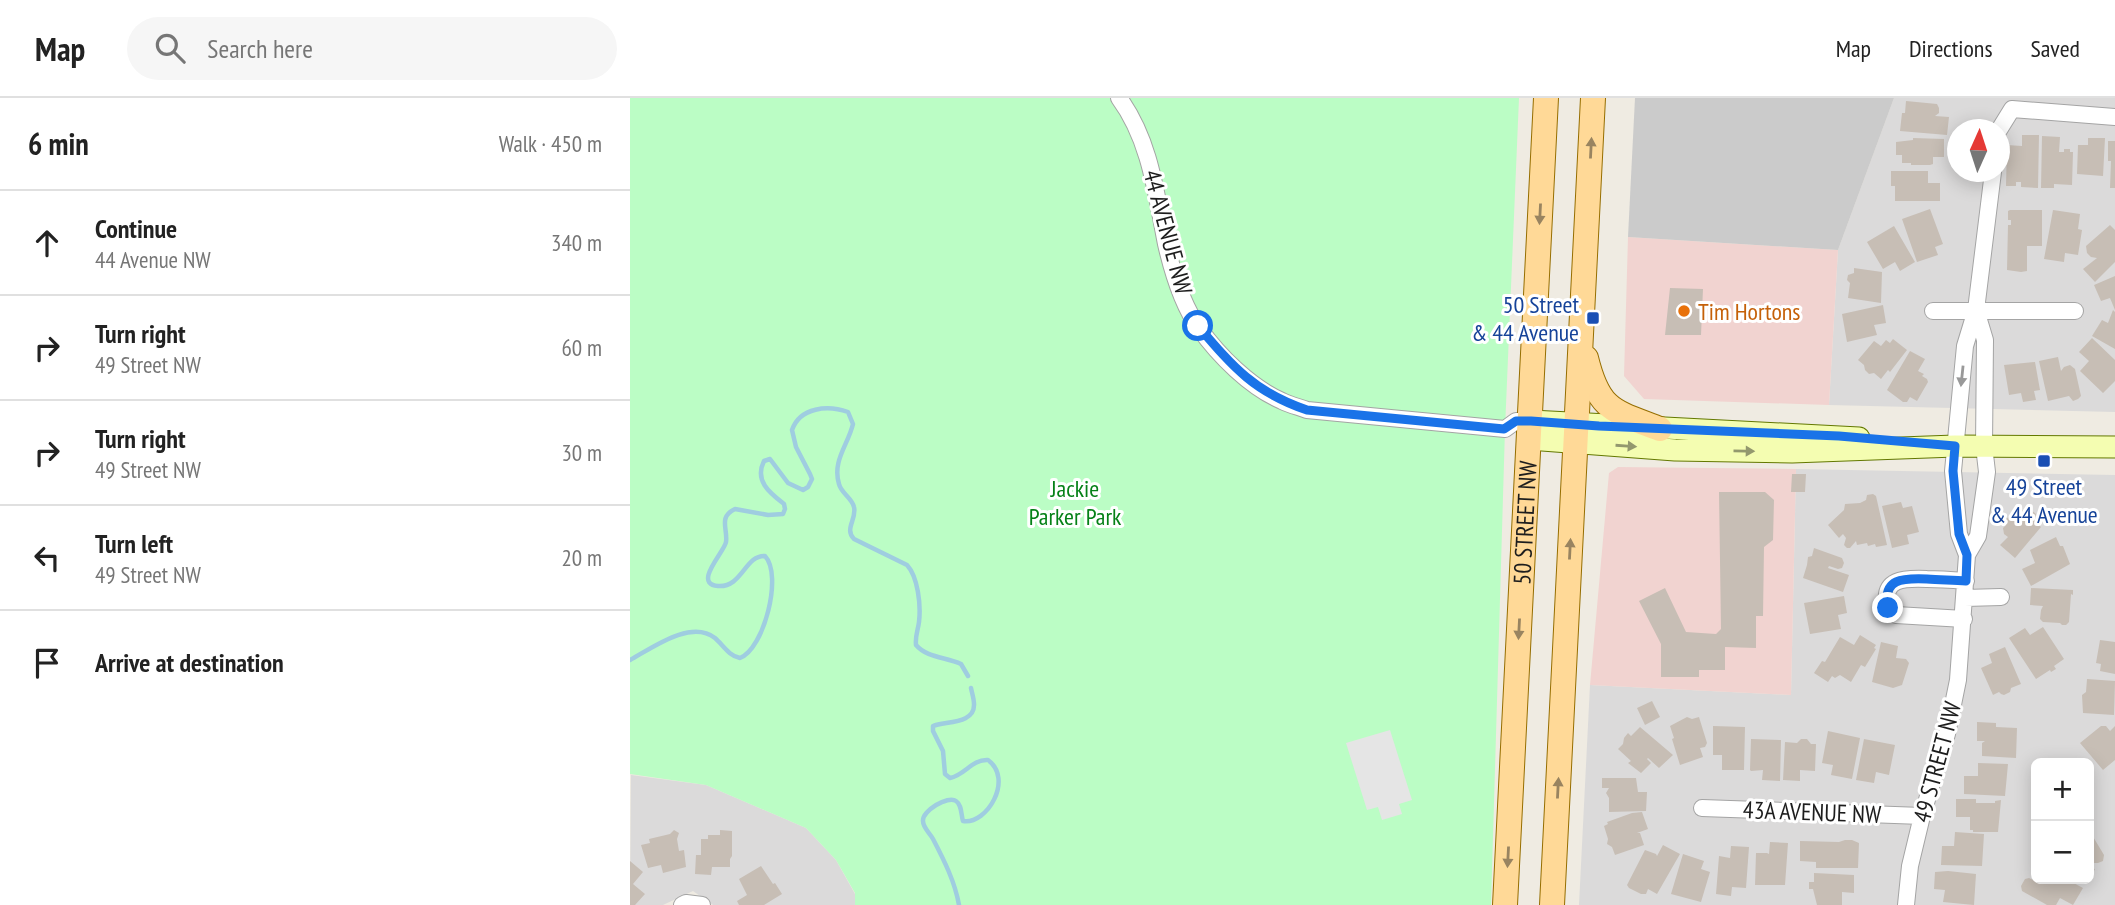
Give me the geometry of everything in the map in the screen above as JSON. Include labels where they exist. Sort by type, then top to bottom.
[{"type":"main road","name":"50 STREET NW","points":[[1506,905],[1546,98]]},
{"type":"main road","name":"50 STREET NW","points":[[1552,905],[1593,98]]},
{"type":"main road","points":[[1581,338],[1594,388],[1601,399],[1619,414],[1660,429]]},
{"type":"street","name":"44 AVENUE NW","points":[[1119,98],[1145,148],[1178,286],[1198,326],[1226,359],[1254,384],[1282,401],[1307,410],[1504,429],[1516,421],[1530,430],[1576,434],[1675,450],[1793,452],[1955,446],[2115,447]]},
{"type":"street","points":[[2006,119],[2012,109],[2115,117]]},
{"type":"street","points":[[1976,310],[1992,182]]},
{"type":"street","name":"49 STREET NW","points":[[1906,905],[1910,866],[1947,734],[1958,680],[1967,555],[1959,534],[1953,471],[1965,346],[1976,310]]},
{"type":"street","name":"49 STREET NW","points":[[1967,555],[1978,536],[1987,472],[1984,446],[1985,340],[1976,310]]},
{"type":"street","points":[[1933,311],[2075,311]]},
{"type":"street","name":"44 AVENUE NW","points":[[1576,434],[1660,429],[1839,436],[1955,446]]},
{"type":"street","points":[[1964,619],[1896,615],[1888,608],[1886,598],[1888,589],[1895,582],[1906,578],[1966,581]]},
{"type":"street","points":[[1965,598],[2001,597]]},
{"type":"street","name":"43A AVENUE NW","points":[[1702,808],[1922,816]]},
{"type":"street","points":[[682,905],[702,905]]},
{"type":"shaded area","points":[[1635,98],[1894,98],[1838,250],[1628,237]]},
{"type":"shaded area","points":[[1894,98],[2115,98],[2115,412],[1829,405],[1838,250]]},
{"type":"shaded area","points":[[1628,237],[1838,250],[1829,405],[1644,399],[1624,376]]},
{"type":"shaded area","points":[[1618,467],[1796,469],[1791,695],[1590,685],[1609,473]]},
{"type":"shaded area","points":[[1796,469],[2115,475],[2115,905],[1579,905],[1590,685],[1791,695]]},
{"type":"shaded area","points":[[1390,730],[1412,800],[1399,804],[1402,814],[1382,820],[1378,807],[1367,810],[1346,743]]},
{"type":"shaded area","points":[[631,775],[706,785],[806,828],[836,860],[855,894],[855,905],[713,905],[693,891],[663,905],[630,905]]},
{"type":"green space","name":"Jackie Parker Park","points":[[630,98],[1519,98],[1505,429],[1491,905],[855,905],[855,893],[836,860],[806,828],[706,785],[630,774]]},
{"type":"building","points":[[1906,101],[1937,104],[1939,113],[1935,116],[1949,117],[1947,135],[1900,131],[1902,113],[1905,113]]},
{"type":"building","points":[[2022,135],[2039,135],[2038,188],[2021,187],[2021,182],[2016,182],[2016,186],[2006,186],[2006,182],[2010,182],[2010,145],[2022,146]]},
{"type":"building","points":[[2042,136],[2060,137],[2059,152],[2070,149],[2070,152],[2073,152],[2072,185],[2054,184],[2054,188],[2041,188]]},
{"type":"building","points":[[1913,138],[1944,139],[1944,157],[1933,157],[1933,164],[1930,165],[1902,163],[1902,155],[1896,155],[1896,142]]},
{"type":"building","points":[[2088,138],[2105,138],[2103,176],[2077,174],[2078,145],[2088,145]]},
{"type":"building","points":[[2108,141],[2115,141],[2115,188],[2110,188],[2111,161],[2108,161]]},
{"type":"building","points":[[1891,171],[1928,171],[1928,183],[1940,183],[1940,201],[1895,201]]},
{"type":"building","points":[[1930,209],[1943,244],[1935,247],[1938,255],[1917,262],[1902,219]]},
{"type":"building","points":[[2010,210],[2042,210],[2042,246],[2027,246],[2027,271],[2007,270]]},
{"type":"building","points":[[2053,210],[2080,214],[2078,229],[2082,230],[2078,255],[2065,253],[2064,262],[2044,259]]},
{"type":"building","points":[[2110,225],[2115,230],[2115,262],[2095,282],[2083,269],[2097,258],[2087,253],[2086,246]]},
{"type":"building","points":[[1894,226],[1915,262],[1900,271],[1895,262],[1883,269],[1867,242]]},
{"type":"building","points":[[1854,268],[1882,272],[1881,303],[1848,298],[1848,275],[1854,273]]},
{"type":"building","points":[[2115,276],[2115,310],[2110,298],[2101,301],[2094,285]]},
{"type":"building","name":"Tim Hortons","points":[[1670,288],[1703,289],[1701,335],[1665,335]]},
{"type":"building","points":[[1883,305],[1886,323],[1874,325],[1877,335],[1847,342],[1842,314]]},
{"type":"building","points":[[2113,310],[2115,349],[2092,336],[2102,320],[2108,323]]},
{"type":"building","points":[[2092,338],[2115,360],[2115,381],[2103,393],[2080,371],[2089,361],[2079,352]]},
{"type":"building","points":[[1893,339],[1907,350],[1881,379],[1874,373],[1869,374],[1858,360],[1874,341],[1881,346],[1886,340],[1890,343]]},
{"type":"building","points":[[1910,351],[1925,359],[1918,371],[1924,374],[1922,376],[1928,382],[1917,401],[1910,397],[1907,402],[1903,402],[1887,390]]},
{"type":"building","points":[[2058,357],[2061,371],[2070,365],[2075,369],[2081,396],[2078,399],[2073,401],[2069,396],[2048,401],[2039,361]]},
{"type":"building","points":[[2035,362],[2040,390],[2034,391],[2036,400],[2023,402],[2021,393],[2009,395],[2004,365]]},
{"type":"building","points":[[1792,474],[1806,474],[1805,492],[1791,492]]},
{"type":"building","points":[[1719,492],[1765,492],[1774,500],[1773,540],[1764,547],[1763,616],[1756,616],[1756,648],[1725,647],[1725,670],[1699,670],[1699,677],[1661,677],[1661,644],[1639,601],[1665,588],[1686,632],[1716,634],[1721,629]]},
{"type":"building","points":[[1867,495],[1876,496],[1887,545],[1857,545],[1856,541],[1847,548],[1843,534],[1839,538],[1828,525],[1844,510],[1845,504],[1860,503],[1866,500]]},
{"type":"building","points":[[1901,502],[1903,508],[1912,506],[1919,532],[1907,535],[1909,544],[1892,548],[1882,506]]},
{"type":"building","points":[[2018,506],[2024,512],[2031,510],[2036,514],[2034,520],[2041,527],[2015,558],[2000,545],[2008,537],[2004,534],[2003,528],[2006,525],[2003,523]]},
{"type":"building","points":[[2056,537],[2070,564],[2031,586],[2022,569],[2035,563],[2030,550]]},
{"type":"building","points":[[1814,548],[1842,558],[1842,568],[1828,568],[1849,575],[1843,592],[1803,578],[1808,557],[1812,556]]},
{"type":"building","points":[[2031,588],[2073,590],[2069,622],[2062,625],[2043,622],[2040,619],[2043,606],[2030,605]]},
{"type":"building","points":[[1844,596],[1847,613],[1838,615],[1841,629],[1810,634],[1804,603]]},
{"type":"building","points":[[2043,627],[2064,659],[2054,666],[2056,669],[2036,679],[2009,638],[2025,628],[2030,635]]},
{"type":"building","points":[[1860,635],[1876,645],[1876,649],[1865,667],[1861,665],[1851,682],[1840,675],[1835,678],[1832,676],[1828,682],[1814,673],[1822,661],[1825,662],[1840,637],[1854,645]]},
{"type":"building","points":[[2100,640],[2115,642],[2115,674],[2100,671],[2101,664],[2096,663]]},
{"type":"building","points":[[1881,642],[1898,646],[1896,658],[1906,659],[1909,663],[1902,685],[1893,688],[1872,682]]},
{"type":"building","points":[[2005,647],[2021,684],[2004,695],[1999,692],[1993,695],[1981,668],[1992,663],[1989,654]]},
{"type":"building","points":[[2087,679],[2115,681],[2114,715],[2083,713],[2082,695],[2086,692]]},
{"type":"building","points":[[1652,701],[1660,717],[1645,725],[1637,708]]},
{"type":"building","points":[[1687,717],[1699,717],[1707,743],[1700,748],[1703,757],[1680,765],[1670,726]]},
{"type":"building","points":[[1977,722],[1996,723],[1996,727],[2017,728],[2016,758],[1982,756],[1982,743],[1985,741],[1977,741]]},
{"type":"building","points":[[1713,726],[1745,727],[1744,770],[1722,770],[1722,755],[1713,755]]},
{"type":"building","points":[[2101,726],[2106,726],[2110,731],[2115,726],[2115,760],[2103,770],[2080,743]]},
{"type":"building","points":[[1640,727],[1673,755],[1659,768],[1648,758],[1651,763],[1641,773],[1628,763],[1631,761],[1618,749],[1628,733],[1631,736]]},
{"type":"building","points":[[1828,731],[1860,738],[1852,779],[1831,775],[1833,765],[1822,763]]},
{"type":"building","points":[[1751,739],[1781,740],[1780,781],[1762,780],[1763,770],[1750,770]]},
{"type":"building","points":[[1801,739],[1816,744],[1815,771],[1800,770],[1800,781],[1783,780],[1785,742],[1797,743]]},
{"type":"building","points":[[1864,739],[1895,745],[1889,775],[1876,772],[1874,783],[1856,780]]},
{"type":"building","points":[[1978,763],[2008,764],[2005,796],[1964,794],[1964,776],[1978,776]]},
{"type":"building","points":[[1602,778],[1636,778],[1638,792],[1647,792],[1646,811],[1609,812],[1609,798],[1606,793],[1609,788],[1602,788]]},
{"type":"building","points":[[1956,799],[1976,799],[1976,803],[1995,803],[2001,800],[1998,832],[1970,830],[1970,817],[1956,817]]},
{"type":"building","points":[[1642,812],[1648,829],[1637,833],[1640,833],[1644,845],[1615,855],[1612,847],[1607,844],[1604,826],[1607,822]]},
{"type":"building","points":[[674,830],[679,833],[679,851],[684,850],[686,867],[663,873],[661,865],[648,868],[641,845],[650,843],[649,839],[670,834]]},
{"type":"building","points":[[720,830],[732,831],[730,867],[712,867],[711,875],[695,874],[696,855],[701,855],[701,839],[708,839],[708,835],[720,835]]},
{"type":"building","points":[[1955,832],[1984,834],[1982,866],[1941,865],[1942,846],[1954,846]]},
{"type":"building","points":[[2094,838],[2104,855],[2103,861],[2094,863]]},
{"type":"building","points":[[1845,840],[1859,843],[1858,868],[1816,868],[1816,862],[1800,861],[1800,841]]},
{"type":"building","points":[[1770,842],[1788,843],[1785,885],[1755,885],[1756,853],[1769,854]]},
{"type":"building","points":[[1663,845],[1680,854],[1657,894],[1648,889],[1646,894],[1641,894],[1629,888],[1627,885],[1645,850],[1657,856]]},
{"type":"building","points":[[1731,846],[1749,847],[1746,888],[1732,887],[1731,896],[1716,894],[1719,856],[1730,858]]},
{"type":"building","points":[[1683,854],[1704,861],[1701,869],[1710,872],[1701,902],[1671,894]]},
{"type":"building","points":[[630,861],[643,872],[633,884],[645,894],[635,905],[630,905]]},
{"type":"building","points":[[761,866],[782,894],[764,905],[739,905],[737,901],[747,895],[739,879]]},
{"type":"building","points":[[1935,872],[1976,874],[1974,905],[1943,902],[1945,890],[1934,889]]},
{"type":"building","points":[[1814,873],[1854,875],[1854,893],[1842,892],[1842,905],[1817,905],[1813,889],[1809,889],[1809,882],[1814,882]]},
{"type":"building","points":[[2029,878],[2031,884],[2075,884],[2083,888],[2073,905],[2060,898],[2056,905],[2047,905],[2022,891],[2021,886],[2025,879]]},
{"type":"waterway","points":[[630,660],[672,637],[695,632],[715,638],[736,657],[740,658],[749,652],[757,641],[768,611],[772,579],[770,565],[765,556],[758,557],[733,582],[718,586],[711,584],[708,580],[709,574],[726,542],[725,520],[735,509],[768,515],[783,514],[784,504],[769,491],[762,480],[761,468],[764,461],[770,459],[788,483],[803,490],[808,487],[812,479],[796,447],[792,430],[801,416],[808,412],[832,409],[848,412],[853,424],[839,460],[837,476],[840,487],[854,507],[851,535],[854,539],[907,565],[914,577],[919,600],[916,645],[931,655],[961,664],[968,676]]},
{"type":"waterway","points":[[959,905],[949,871],[923,821],[931,809],[947,800],[956,801],[963,821],[972,820],[981,816],[988,808],[998,789],[995,768],[988,760],[977,762],[950,778],[945,774],[943,751],[933,731],[933,726],[959,721],[970,715],[974,704],[971,688]]},
{"type":"place","name":"Tim Hortons","points":[[1684,311]]},
{"type":"place","name":"50 Street & 44 Avenue","points":[[1593,318]]},
{"type":"place","name":"49 Street & 44 Avenue","points":[[2044,461]]},
{"type":"route","points":[[1198,326],[1226,359],[1254,384],[1282,401],[1307,410],[1504,429],[1516,421],[1531,421],[1839,436],[1955,446],[1953,471],[1959,534],[1967,555],[1966,581],[1906,578],[1895,582],[1888,589],[1888,608]]}]
